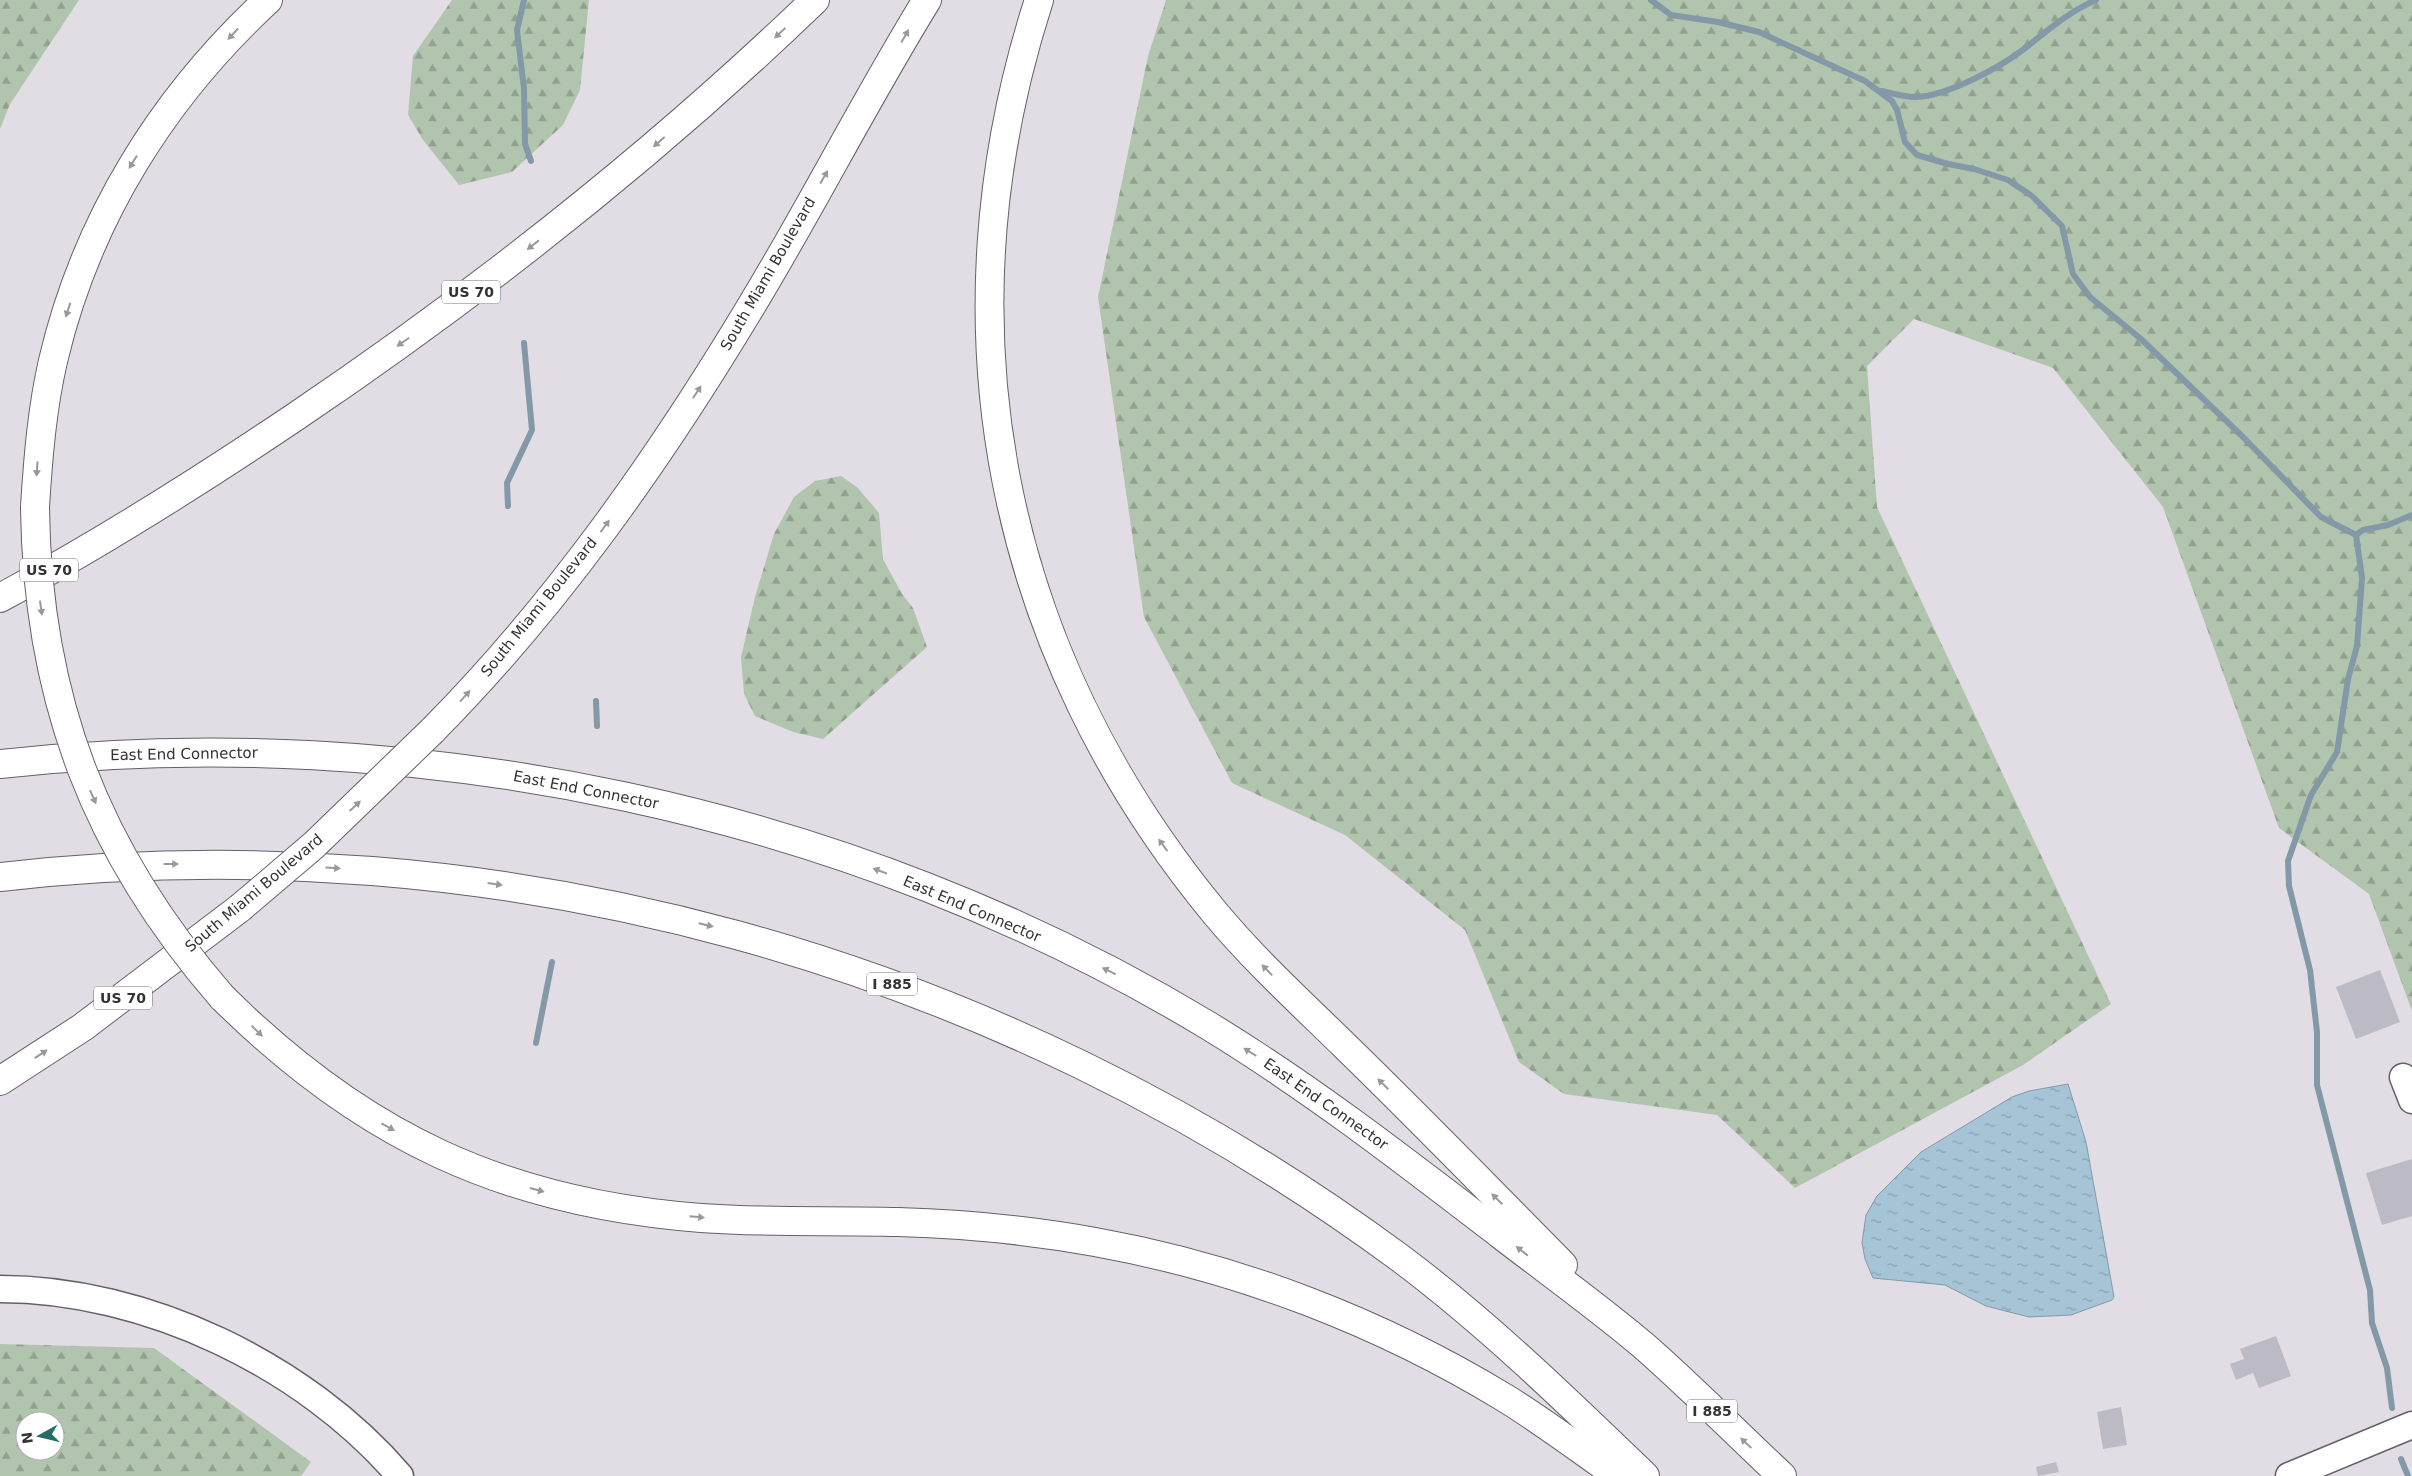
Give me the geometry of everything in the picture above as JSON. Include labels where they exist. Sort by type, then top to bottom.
[{"type":"highway","points":[[268,0],[210,58],[179,95],[124,176],[103,218],[83,265],[53,361],[42,429],[35,507],[40,606],[59,702],[74,749],[100,812],[137,883],[193,963],[222,997],[261,1035],[336,1096],[421,1146],[512,1183],[608,1206],[656,1214],[705,1218],[902,1222],[999,1228],[1097,1242],[1192,1264],[1304,1300],[1422,1352],[1507,1400],[1618,1476]]},
{"type":"highway","name":"US 70","points":[[0,598],[97,543],[181,492],[339,387],[503,268],[582,207],[657,143],[815,0]]},
{"type":"highway","name":"South Miami Boulevard","points":[[0,1081],[91,1021],[240,908],[314,845],[432,731],[528,626],[583,556],[668,435],[748,312],[927,0]]},
{"type":"highway","points":[[1039,0],[1014,86],[999,163],[991,231],[989,329],[992,379],[1004,476],[1028,572],[1066,673],[1104,752],[1129,795],[1162,844],[1216,914],[1282,987],[1343,1044],[1643,1345]]},
{"type":"highway","points":[[0,586],[97,543]]},
{"type":"highway","name":"East End Connector","points":[[0,764],[55,758],[153,753],[254,752],[354,757],[452,767],[552,782],[649,802],[746,827],[842,856],[935,892],[1027,931],[1117,975],[1205,1024],[1290,1077],[1372,1135],[1643,1345],[1782,1476]]},
{"type":"highway","name":"I 885","points":[[0,877],[64,870],[157,864],[242,864],[346,868],[439,876],[625,906],[718,928],[808,955],[898,986],[987,1021],[1082,1064],[1241,1151],[1322,1203],[1400,1259],[1476,1318],[1532,1368],[1645,1476]]},
{"type":"street","points":[[0,1289],[92,1299],[138,1310],[185,1326],[266,1367],[315,1399],[352,1428],[400,1476]]},
{"type":"street","points":[[2289,1476],[2412,1425]]},
{"type":"green space","points":[[0,0],[79,0],[10,104],[0,129]]},
{"type":"green space","points":[[452,0],[589,0],[580,90],[563,125],[512,172],[459,185],[423,140],[408,115],[413,56]]},
{"type":"green space","points":[[1166,0],[2412,0],[2412,1011],[2369,894],[2279,828],[2163,507],[2053,368],[1914,319],[1867,366],[1877,507],[2111,1004],[2023,1065],[1795,1188],[1717,1115],[1564,1094],[1519,1062],[1465,930],[1345,835],[1232,783],[1144,617],[1098,297],[1148,56]]},
{"type":"green space","points":[[841,476],[857,487],[879,513],[883,559],[902,594],[913,608],[927,647],[823,739],[793,732],[755,716],[744,694],[741,657],[755,597],[774,534],[794,497],[815,481]]},
{"type":"green space","points":[[0,1344],[154,1348],[311,1462],[301,1476],[0,1476]]},
{"type":"water","points":[[2068,1084],[2086,1142],[2114,1297],[2112,1300],[2071,1315],[2029,1317],[1986,1306],[1945,1285],[1873,1278],[1865,1259],[1862,1243],[1866,1215],[1877,1196],[1921,1152],[2012,1097],[2029,1091]]},
{"type":"building","points":[[2380,970],[2400,1022],[2356,1039],[2336,987]]},
{"type":"building","points":[[2412,1159],[2412,1216],[2382,1225],[2366,1173]]},
{"type":"building","points":[[2276,1336],[2291,1376],[2259,1388],[2253,1373],[2236,1380],[2230,1364],[2244,1359],[2240,1349]]},
{"type":"building","points":[[2121,1407],[2127,1445],[2103,1449],[2097,1412]]},
{"type":"building","points":[[2056,1462],[2059,1472],[2038,1476],[2036,1467]]},
{"type":"waterway","points":[[524,0],[517,30],[524,89],[525,144],[531,161]]},
{"type":"waterway","points":[[1651,0],[1671,15],[1718,22],[1759,32],[1865,81],[1892,101],[1897,110],[1905,142],[1917,155],[1974,169],[2008,180],[2032,196],[2062,226],[2073,274],[2090,297],[2141,339],[2244,438],[2321,517],[2356,535]]},
{"type":"waterway","points":[[1882,91],[1916,97],[1942,92],[1972,80],[2001,64],[2067,16],[2096,0]]},
{"type":"waterway","points":[[508,506],[507,483],[532,430],[524,343]]},
{"type":"waterway","points":[[2356,535],[2363,530],[2388,525],[2412,515]]},
{"type":"waterway","points":[[2356,535],[2362,578],[2357,646],[2348,679],[2337,752],[2311,795],[2288,861],[2289,886],[2310,970],[2317,1032],[2317,1085],[2370,1290],[2372,1323],[2387,1368],[2392,1408]]},
{"type":"waterway","points":[[596,701],[597,726]]},
{"type":"waterway","points":[[536,1043],[552,962]]},
{"type":"waterway","points":[[2401,1459],[2408,1476]]}]
